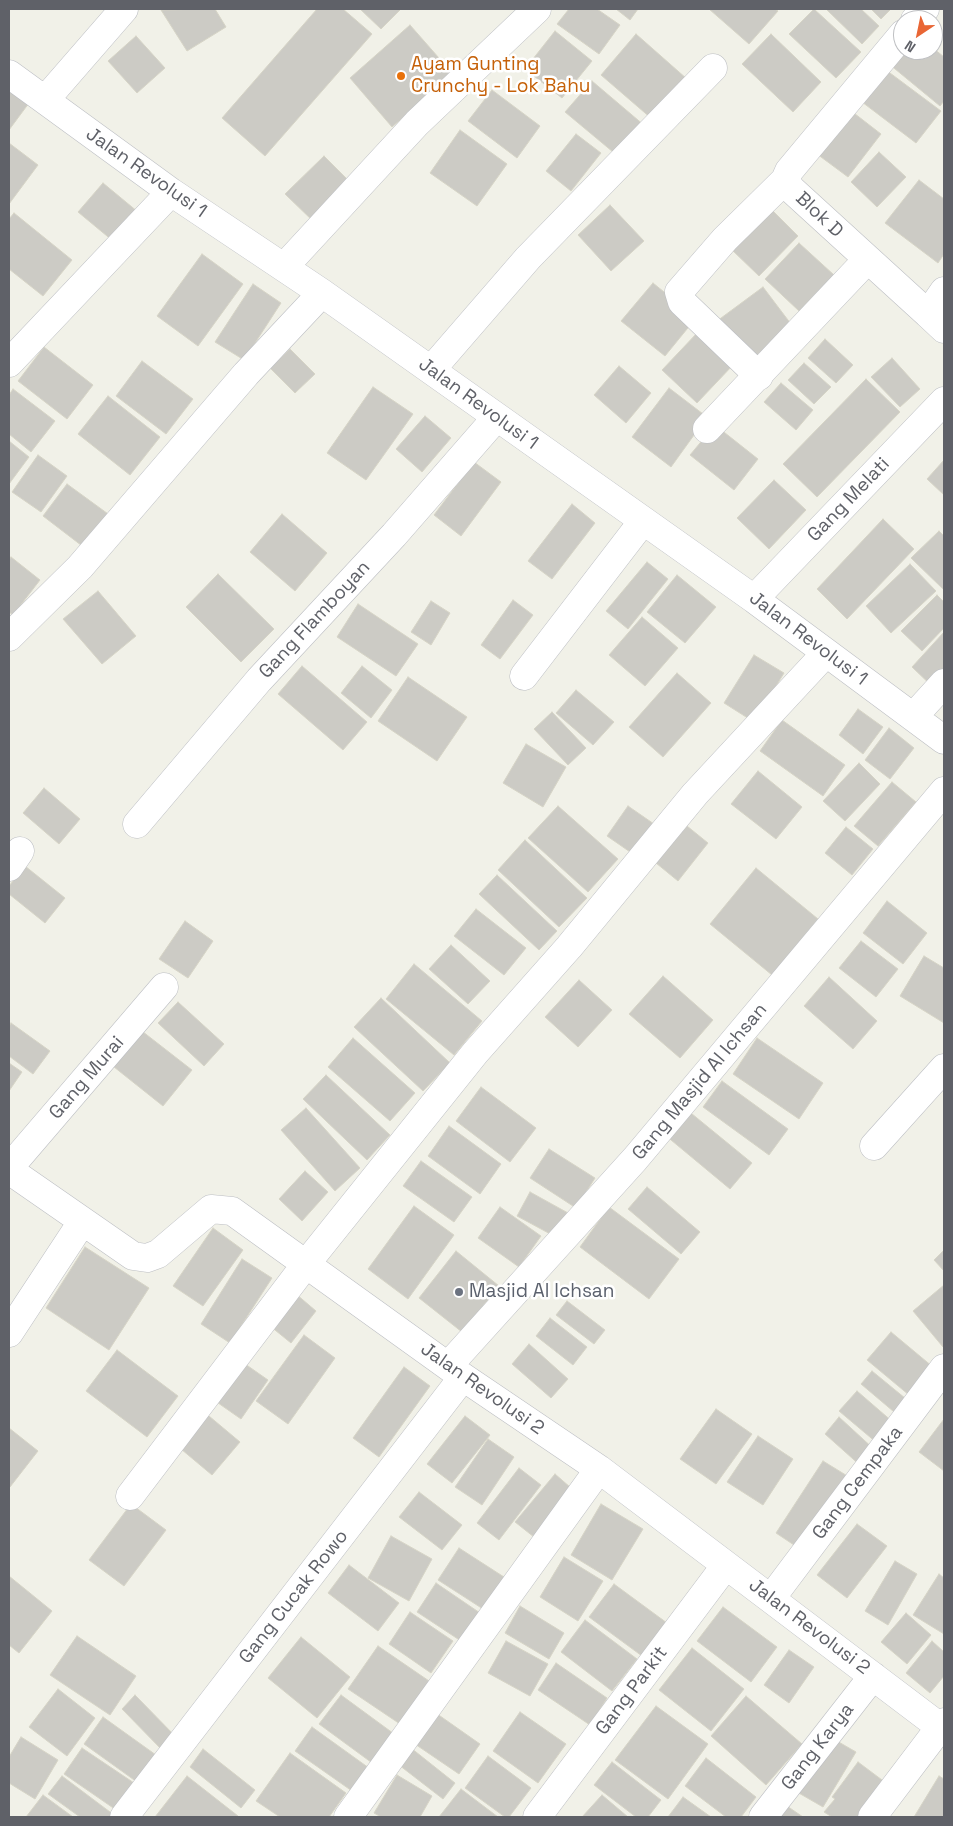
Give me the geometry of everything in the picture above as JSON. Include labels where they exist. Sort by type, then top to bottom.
[{"type":"street","points":[[45,100],[124,9]]},
{"type":"street","points":[[284,267],[417,123],[537,9]]},
{"type":"street","name":"Blok D","points":[[893,46],[789,171],[785,180],[791,189],[936,321]]},
{"type":"street","points":[[431,370],[528,258],[713,68]]},
{"type":"street","name":"Jalan Revolusi 1","points":[[9,74],[171,192],[322,293],[754,599],[825,654],[944,740]]},
{"type":"street","points":[[759,376],[682,302],[679,292],[725,239],[785,180]]},
{"type":"street","points":[[9,363],[171,192]]},
{"type":"street","points":[[708,429],[868,260]]},
{"type":"street","points":[[936,321],[944,291]]},
{"type":"street","points":[[9,637],[80,567],[246,374],[322,293]]},
{"type":"street","name":"Gang Melati","points":[[754,599],[944,401]]},
{"type":"street","name":"Gang Flamboyan","points":[[137,824],[259,680],[394,535],[496,418]]},
{"type":"street","points":[[524,676],[643,521]]},
{"type":"street","points":[[130,1496],[306,1264],[475,1053],[569,947],[695,794],[825,654]]},
{"type":"street","points":[[913,717],[944,683]]},
{"type":"street","name":"Gang Masjid Al Ichsan","points":[[455,1372],[944,791]]},
{"type":"street","name":"Gang Murai","points":[[9,1169],[164,987]]},
{"type":"street","points":[[874,1146],[944,1068]]},
{"type":"street","name":"Jalan Revolusi 2","points":[[9,1169],[133,1256],[147,1258],[158,1254],[211,1209],[232,1212],[455,1372],[599,1468],[873,1676],[943,1726]]},
{"type":"street","points":[[9,1333],[82,1222]]},
{"type":"street","name":"Gang Cempaka","points":[[772,1598],[944,1368]]},
{"type":"street","name":"Gang Cucak Rowo","points":[[124,1817],[455,1372]]},
{"type":"street","points":[[348,1817],[599,1468]]},
{"type":"street","name":"Gang Parkit","points":[[537,1817],[726,1564]]},
{"type":"street","name":"Gang Karya","points":[[763,1817],[873,1676]]},
{"type":"street","points":[[872,1817],[943,1726]]},
{"type":"building","points":[[215,9],[226,27],[187,51],[161,10]]},
{"type":"building","points":[[317,9],[343,9],[372,34],[265,156],[222,118]]},
{"type":"building","points":[[360,9],[401,9],[381,29]]},
{"type":"building","points":[[569,9],[597,9],[620,25],[599,54],[557,24]]},
{"type":"building","points":[[616,9],[638,9],[630,20]]},
{"type":"building","points":[[709,9],[775,9],[778,11],[749,44]]},
{"type":"building","points":[[814,9],[861,52],[836,78],[789,34]]},
{"type":"building","points":[[826,9],[861,9],[879,26],[862,44]]},
{"type":"building","points":[[871,9],[891,9],[881,19]]},
{"type":"building","name":"Ayam Gunting Crunchy - Lok Bahu","points":[[410,25],[453,74],[392,127],[350,78]]},
{"type":"building","points":[[555,31],[592,61],[562,98],[525,69]]},
{"type":"building","points":[[636,34],[687,79],[652,119],[601,75]]},
{"type":"building","points":[[771,34],[821,82],[793,112],[742,64]]},
{"type":"building","points":[[136,36],[165,68],[137,93],[108,61]]},
{"type":"building","points":[[943,56],[944,101],[940,106],[889,64],[893,60],[943,60]]},
{"type":"building","points":[[886,70],[941,111],[916,143],[862,102]]},
{"type":"building","points":[[592,81],[645,126],[619,157],[565,112]]},
{"type":"building","points":[[9,88],[29,103],[9,130]]},
{"type":"building","points":[[492,90],[540,126],[517,158],[468,121]]},
{"type":"building","points":[[850,110],[881,134],[848,177],[817,154]]},
{"type":"building","points":[[460,130],[507,164],[477,206],[430,173]]},
{"type":"building","points":[[576,134],[601,153],[571,191],[546,171]]},
{"type":"building","points":[[9,143],[38,165],[9,204]]},
{"type":"building","points":[[879,152],[906,177],[877,207],[851,182]]},
{"type":"building","points":[[324,156],[353,185],[315,223],[285,194]]},
{"type":"building","points":[[919,180],[944,199],[944,254],[938,263],[885,223]]},
{"type":"building","points":[[103,183],[138,212],[113,241],[78,212]]},
{"type":"building","points":[[610,205],[644,241],[611,271],[578,235]]},
{"type":"building","points":[[770,208],[798,236],[759,276],[731,249]]},
{"type":"building","points":[[14,213],[72,260],[43,296],[9,269],[9,219]]},
{"type":"building","points":[[799,243],[834,275],[799,311],[765,279]]},
{"type":"building","points":[[202,254],[243,284],[198,346],[157,316]]},
{"type":"building","points":[[653,283],[696,318],[665,356],[621,321]]},
{"type":"building","points":[[253,284],[281,303],[244,360],[215,342]]},
{"type":"building","points":[[763,287],[794,328],[747,362],[717,321]]},
{"type":"building","points":[[698,332],[733,365],[697,403],[662,370]]},
{"type":"building","points":[[825,339],[853,365],[836,383],[808,358]]},
{"type":"building","points":[[44,347],[93,385],[67,419],[18,381]]},
{"type":"building","points":[[290,349],[315,374],[295,393],[270,368]]},
{"type":"building","points":[[892,358],[920,389],[900,407],[871,377]]},
{"type":"building","points":[[142,361],[193,399],[166,434],[116,396]]},
{"type":"building","points":[[804,363],[831,387],[814,404],[788,380]]},
{"type":"building","points":[[619,366],[651,393],[626,423],[594,395]]},
{"type":"building","points":[[866,379],[900,412],[817,497],[783,464]]},
{"type":"building","points":[[781,383],[813,410],[796,430],[764,402]]},
{"type":"building","points":[[373,387],[413,414],[366,480],[327,453]]},
{"type":"building","points":[[669,388],[707,417],[671,467],[632,437]]},
{"type":"building","points":[[13,389],[55,421],[31,452],[9,434],[9,395]]},
{"type":"building","points":[[108,396],[160,437],[130,475],[78,434]]},
{"type":"building","points":[[425,416],[451,438],[422,472],[396,449]]},
{"type":"building","points":[[715,425],[758,459],[734,490],[690,455]]},
{"type":"building","points":[[9,441],[29,457],[9,484]]},
{"type":"building","points":[[38,455],[67,476],[41,512],[12,492]]},
{"type":"building","points":[[944,460],[944,495],[927,479]]},
{"type":"building","points":[[474,462],[501,482],[461,536],[434,515]]},
{"type":"building","points":[[774,480],[806,510],[769,549],[737,518]]},
{"type":"building","points":[[67,484],[115,519],[90,552],[43,516]]},
{"type":"building","points":[[572,504],[595,523],[552,579],[528,561]]},
{"type":"building","points":[[282,514],[327,553],[295,591],[250,552]]},
{"type":"building","points":[[883,519],[914,549],[847,619],[817,589]]},
{"type":"building","points":[[939,531],[944,536],[944,590],[911,558]]},
{"type":"building","points":[[11,557],[40,580],[13,615],[9,612],[9,560]]},
{"type":"building","points":[[647,562],[668,579],[628,629],[606,611]]},
{"type":"building","points":[[910,564],[936,591],[891,633],[866,606]]},
{"type":"building","points":[[218,574],[274,629],[241,662],[186,607]]},
{"type":"building","points":[[677,575],[716,607],[685,643],[647,612]]},
{"type":"building","points":[[98,591],[136,636],[102,664],[63,619]]},
{"type":"building","points":[[937,595],[944,602],[944,628],[922,651],[901,631]]},
{"type":"building","points":[[513,600],[533,615],[500,659],[481,645]]},
{"type":"building","points":[[431,601],[450,613],[431,645],[411,632]]},
{"type":"building","points":[[358,604],[418,644],[396,676],[337,637]]},
{"type":"building","points":[[642,617],[678,648],[645,686],[609,655]]},
{"type":"building","points":[[944,632],[944,679],[935,689],[912,667]]},
{"type":"building","points":[[754,655],[784,673],[754,722],[724,703]]},
{"type":"building","points":[[302,666],[367,722],[343,750],[278,694]]},
{"type":"building","points":[[362,666],[392,690],[371,718],[341,693]]},
{"type":"building","points":[[677,673],[711,703],[663,757],[629,727]]},
{"type":"building","points":[[408,677],[467,717],[437,761],[378,721]]},
{"type":"building","points":[[576,690],[614,722],[593,745],[556,713]]},
{"type":"building","points":[[858,709],[883,727],[863,754],[839,735]]},
{"type":"building","points":[[552,712],[586,748],[568,765],[534,729]]},
{"type":"building","points":[[782,720],[845,765],[823,796],[760,751]]},
{"type":"building","points":[[889,728],[914,748],[890,779],[865,760]]},
{"type":"building","points":[[526,744],[566,767],[543,807],[503,783]]},
{"type":"building","points":[[859,763],[880,784],[845,821],[823,801]]},
{"type":"building","points":[[758,771],[802,807],[776,839],[731,804]]},
{"type":"building","points":[[892,782],[916,802],[878,846],[854,826]]},
{"type":"building","points":[[44,788],[80,819],[59,844],[23,813]]},
{"type":"building","points":[[558,806],[618,859],[588,892],[528,838]]},
{"type":"building","points":[[628,806],[654,824],[633,854],[607,836]]},
{"type":"building","points":[[687,826],[708,843],[678,881],[656,863]]},
{"type":"building","points":[[846,827],[873,849],[852,875],[825,853]]},
{"type":"building","points":[[525,840],[587,898],[559,927],[498,870]]},
{"type":"building","points":[[25,866],[65,898],[45,923],[9,894],[9,886]]},
{"type":"building","points":[[756,868],[818,919],[772,975],[710,924]]},
{"type":"building","points":[[497,875],[557,931],[539,950],[479,894]]},
{"type":"building","points":[[887,901],[927,933],[903,964],[863,933]]},
{"type":"building","points":[[476,909],[526,948],[504,975],[454,936]]},
{"type":"building","points":[[185,921],[213,941],[188,978],[159,959]]},
{"type":"building","points":[[861,941],[898,969],[876,997],[839,968]]},
{"type":"building","points":[[451,945],[490,981],[468,1004],[429,969]]},
{"type":"building","points":[[924,956],[944,968],[944,1023],[900,996]]},
{"type":"building","points":[[414,964],[482,1021],[454,1055],[386,999]]},
{"type":"building","points":[[663,976],[713,1020],[680,1058],[629,1014]]},
{"type":"building","points":[[829,977],[877,1021],[853,1049],[804,1006]]},
{"type":"building","points":[[579,980],[612,1010],[578,1047],[545,1017]]},
{"type":"building","points":[[381,998],[450,1063],[423,1091],[354,1027]]},
{"type":"building","points":[[178,1002],[224,1044],[204,1066],[158,1023]]},
{"type":"building","points":[[11,1023],[50,1051],[33,1074],[9,1056],[9,1027]]},
{"type":"building","points":[[138,1028],[192,1070],[163,1106],[109,1063]]},
{"type":"building","points":[[353,1038],[415,1093],[390,1121],[328,1067]]},
{"type":"building","points":[[757,1038],[823,1083],[799,1119],[733,1074]]},
{"type":"building","points":[[9,1063],[22,1072],[9,1091]]},
{"type":"building","points":[[326,1075],[390,1135],[367,1160],[303,1099]]},
{"type":"building","points":[[722,1081],[788,1129],[769,1155],[703,1107]]},
{"type":"building","points":[[481,1087],[536,1128],[510,1162],[456,1121]]},
{"type":"building","points":[[306,1108],[360,1168],[335,1191],[281,1130]]},
{"type":"building","points":[[686,1109],[752,1163],[730,1189],[665,1135]]},
{"type":"building","points":[[449,1126],[501,1164],[480,1194],[428,1156]]},
{"type":"building","points":[[549,1149],[595,1178],[576,1208],[530,1178]]},
{"type":"building","points":[[421,1161],[472,1197],[454,1222],[403,1186]]},
{"type":"building","points":[[305,1171],[328,1192],[302,1221],[279,1199]]},
{"type":"building","points":[[647,1187],[700,1232],[681,1254],[628,1209]]},
{"type":"building","points":[[530,1192],[568,1213],[554,1236],[517,1216]]},
{"type":"building","points":[[414,1206],[454,1235],[408,1299],[368,1269]]},
{"type":"building","points":[[500,1207],[541,1236],[519,1267],[478,1238]]},
{"type":"building","points":[[609,1207],[679,1259],[649,1299],[580,1247]]},
{"type":"building","points":[[213,1228],[243,1250],[203,1306],[173,1286]]},
{"type":"building","points":[[85,1247],[149,1288],[109,1350],[46,1308]]},
{"type":"building","points":[[944,1250],[944,1271],[934,1260]]},
{"type":"building","name":"Masjid Al Ichsan","points":[[456,1251],[499,1286],[462,1332],[419,1298]]},
{"type":"building","points":[[242,1259],[272,1278],[230,1343],[201,1324]]},
{"type":"building","points":[[944,1285],[944,1347],[943,1347],[913,1311]]},
{"type":"building","points":[[296,1294],[316,1311],[291,1343],[270,1326]]},
{"type":"building","points":[[567,1301],[605,1330],[594,1344],[556,1315]]},
{"type":"building","points":[[550,1318],[587,1347],[573,1365],[536,1336]]},
{"type":"building","points":[[891,1332],[939,1372],[915,1400],[867,1360]]},
{"type":"building","points":[[304,1335],[335,1358],[288,1424],[256,1401]]},
{"type":"building","points":[[529,1344],[568,1379],[551,1398],[512,1364]]},
{"type":"building","points":[[117,1350],[178,1396],[147,1437],[86,1391]]},
{"type":"building","points":[[238,1359],[268,1380],[241,1419],[211,1398]]},
{"type":"building","points":[[404,1367],[430,1386],[379,1457],[353,1438]]},
{"type":"building","points":[[872,1371],[911,1403],[900,1417],[861,1384]]},
{"type":"building","points":[[857,1391],[894,1423],[877,1443],[839,1411]]},
{"type":"building","points":[[716,1409],[752,1434],[716,1484],[680,1459]]},
{"type":"building","points":[[203,1411],[240,1442],[212,1475],[175,1444]]},
{"type":"building","points":[[465,1416],[490,1435],[452,1483],[427,1464]]},
{"type":"building","points":[[839,1417],[876,1451],[862,1467],[825,1434]]},
{"type":"building","points":[[944,1419],[944,1471],[919,1452]]},
{"type":"building","points":[[9,1428],[38,1451],[10,1487],[9,1487]]},
{"type":"building","points":[[758,1436],[793,1459],[763,1505],[727,1482]]},
{"type":"building","points":[[488,1439],[514,1457],[482,1505],[455,1487]]},
{"type":"building","points":[[823,1461],[849,1477],[800,1549],[776,1533]]},
{"type":"building","points":[[519,1468],[541,1485],[499,1540],[477,1523]]},
{"type":"building","points":[[555,1474],[578,1494],[539,1541],[515,1522]]},
{"type":"building","points":[[419,1492],[462,1525],[442,1550],[399,1517]]},
{"type":"building","points":[[131,1504],[166,1530],[124,1586],[89,1560]]},
{"type":"building","points":[[601,1504],[643,1529],[612,1580],[571,1555]]},
{"type":"building","points":[[857,1524],[887,1546],[847,1598],[817,1575]]},
{"type":"building","points":[[391,1536],[432,1559],[409,1601],[368,1578]]},
{"type":"building","points":[[459,1548],[504,1577],[483,1609],[438,1580]]},
{"type":"building","points":[[564,1557],[603,1581],[578,1621],[540,1597]]},
{"type":"building","points":[[895,1561],[917,1574],[888,1625],[865,1611]]},
{"type":"building","points":[[349,1565],[399,1603],[378,1631],[328,1593]]},
{"type":"building","points":[[939,1574],[944,1578],[944,1634],[913,1615]]},
{"type":"building","points":[[9,1576],[52,1611],[19,1653],[9,1645]]},
{"type":"building","points":[[436,1583],[483,1615],[464,1643],[417,1612]]},
{"type":"building","points":[[614,1584],[667,1623],[642,1656],[589,1617]]},
{"type":"building","points":[[520,1606],[564,1633],[549,1659],[505,1633]]},
{"type":"building","points":[[723,1607],[777,1647],[751,1682],[697,1641]]},
{"type":"building","points":[[410,1612],[453,1641],[431,1673],[389,1644]]},
{"type":"building","points":[[906,1613],[931,1635],[907,1664],[881,1642]]},
{"type":"building","points":[[585,1620],[637,1659],[612,1691],[561,1652]]},
{"type":"building","points":[[77,1636],[136,1676],[110,1715],[50,1675]]},
{"type":"building","points":[[301,1637],[350,1677],[317,1718],[268,1678]]},
{"type":"building","points":[[506,1641],[548,1664],[530,1696],[488,1673]]},
{"type":"building","points":[[932,1641],[944,1652],[944,1676],[930,1693],[906,1673]]},
{"type":"building","points":[[378,1646],[432,1683],[403,1726],[348,1689]]},
{"type":"building","points":[[692,1648],[744,1689],[711,1731],[659,1690]]},
{"type":"building","points":[[789,1650],[814,1667],[789,1703],[764,1685]]},
{"type":"building","points":[[556,1663],[607,1698],[590,1725],[538,1690]]},
{"type":"building","points":[[58,1689],[95,1718],[67,1756],[29,1727]]},
{"type":"building","points":[[135,1695],[177,1738],[163,1751],[122,1709]]},
{"type":"building","points":[[341,1695],[401,1739],[379,1768],[319,1724]]},
{"type":"building","points":[[746,1696],[802,1744],[766,1785],[711,1736]]},
{"type":"building","points":[[656,1706],[708,1744],[668,1799],[615,1760]]},
{"type":"building","points":[[433,1711],[480,1744],[459,1774],[412,1742]]},
{"type":"building","points":[[520,1712],[566,1744],[538,1783],[493,1751]]},
{"type":"building","points":[[103,1717],[156,1755],[137,1782],[84,1744]]},
{"type":"building","points":[[312,1727],[369,1768],[352,1791],[295,1751]]},
{"type":"building","points":[[21,1737],[58,1760],[35,1799],[9,1783],[9,1757]]},
{"type":"building","points":[[830,1737],[856,1752],[823,1807],[797,1792]]},
{"type":"building","points":[[82,1748],[140,1787],[122,1814],[64,1774]]},
{"type":"building","points":[[411,1748],[455,1783],[443,1799],[399,1765]]},
{"type":"building","points":[[203,1749],[255,1790],[241,1808],[190,1767]]},
{"type":"building","points":[[290,1753],[346,1793],[329,1817],[280,1817],[256,1801]]},
{"type":"building","points":[[488,1756],[531,1788],[509,1817],[505,1817],[465,1788]]},
{"type":"building","points":[[706,1758],[756,1797],[741,1817],[726,1817],[685,1786]]},
{"type":"building","points":[[612,1762],[661,1800],[648,1817],[636,1817],[594,1785]]},
{"type":"building","points":[[858,1762],[886,1783],[860,1817],[832,1817],[824,1812],[835,1799],[832,1797]]},
{"type":"building","points":[[397,1775],[432,1796],[420,1817],[381,1817],[374,1813]]},
{"type":"building","points":[[62,1776],[114,1815],[113,1817],[80,1817],[48,1794]]},
{"type":"building","points":[[187,1776],[238,1816],[155,1817]]},
{"type":"building","points":[[939,1776],[944,1779],[944,1817],[914,1817]]},
{"type":"building","points":[[461,1789],[498,1817],[439,1817]]},
{"type":"building","points":[[43,1795],[73,1817],[26,1817]]},
{"type":"building","points":[[602,1795],[628,1817],[582,1817]]},
{"type":"building","points":[[683,1797],[711,1817],[668,1817]]},
{"type":"building","points":[[784,1804],[803,1817],[774,1817]]},
{"type":"place","name":"Ayam Gunting Crunchy - Lok Bahu","points":[[401,76]]},
{"type":"place","name":"Masjid Al Ichsan","points":[[459,1292]]}]
